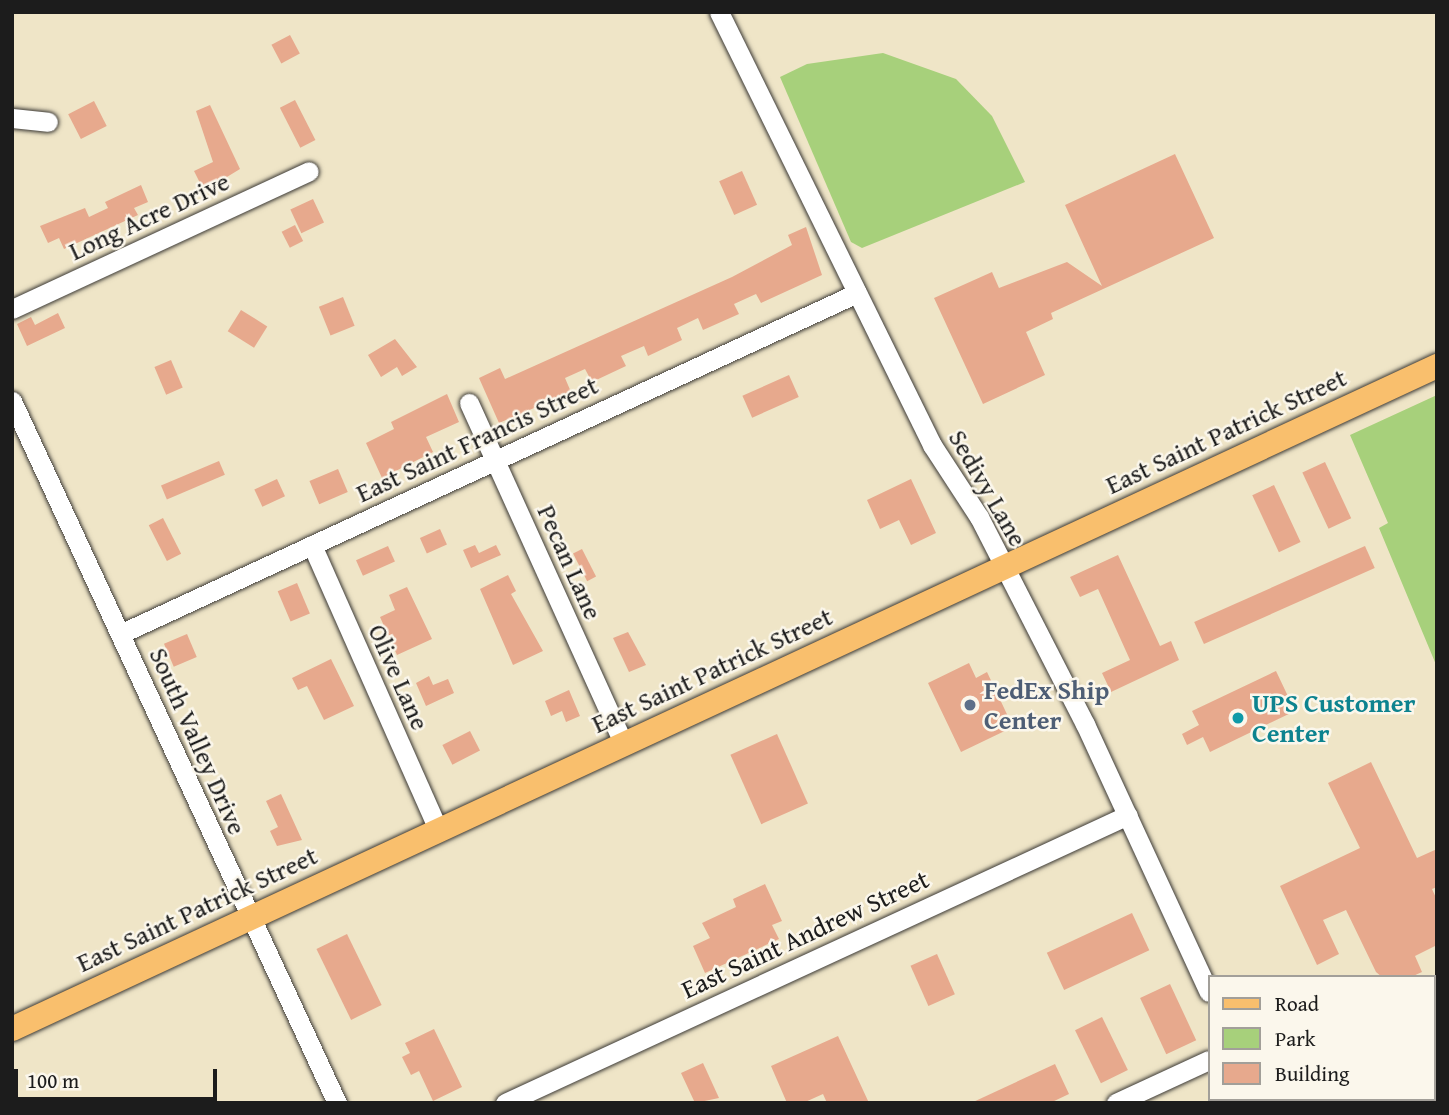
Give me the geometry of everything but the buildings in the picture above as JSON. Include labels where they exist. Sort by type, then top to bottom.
[{"type":"main road","name":"East Saint Patrick Street","points":[[12,1029],[1437,366]]},
{"type":"street","name":"Sedivy Lane","points":[[719,12],[932,445],[979,517],[1128,815],[1208,990]]},
{"type":"street","points":[[12,118],[48,122]]},
{"type":"street","name":"Long Acre Drive","points":[[12,309],[309,171]]},
{"type":"street","name":"East Saint Francis Street","points":[[120,634],[857,293]]},
{"type":"street","name":"South Valley Drive","points":[[12,401],[248,917],[337,1103]]},
{"type":"street","name":"Pecan Lane","points":[[469,402],[623,743]]},
{"type":"street","name":"Olive Lane","points":[[312,545],[438,830]]},
{"type":"street","name":"East Saint Andrew Street","points":[[505,1103],[1128,815]]},
{"type":"street","points":[[1116,1103],[1208,1060]]},
{"type":"green space","points":[[883,53],[956,79],[992,116],[1025,182],[862,248],[851,242],[780,77],[807,64]]},
{"type":"green space","points":[[1437,395],[1437,667],[1379,528],[1388,523],[1350,435]]},
{"type":"place","name":"FedEx Ship Center","points":[[970,705]]},
{"type":"place","name":"UPS Customer Center","points":[[1238,718]]}]
